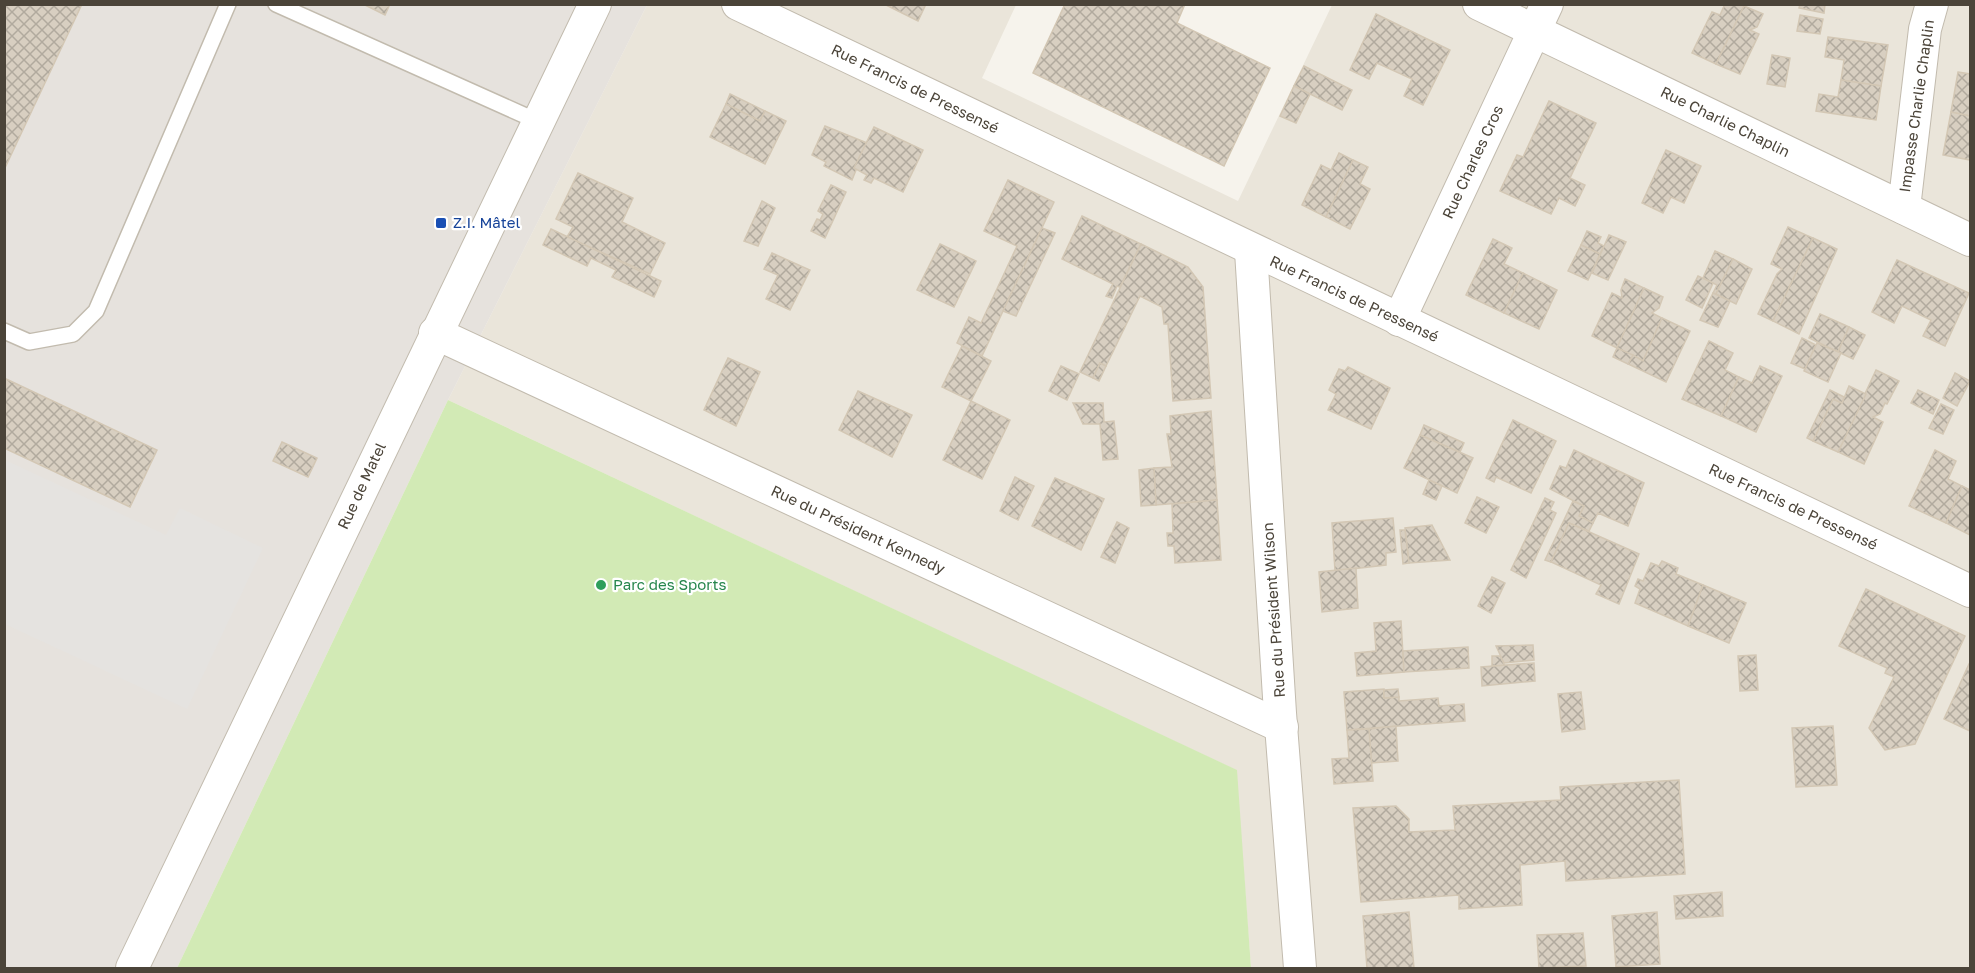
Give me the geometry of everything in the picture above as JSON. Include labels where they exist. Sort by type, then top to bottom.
[{"type":"street","name":"Rue de Matel","points":[[132,969],[435,333],[595,4]]},
{"type":"street","name":"Rue Francis de Pressensé","points":[[738,4],[1971,591]]},
{"type":"street","name":"Rue Charlie Chaplin","points":[[1479,4],[1540,18],[1904,208],[1971,240]]},
{"type":"street","name":"Impasse Charlie Chaplin","points":[[1904,208],[1925,29],[1932,4]]},
{"type":"street","name":"Rue Charles Cros","points":[[1399,320],[1540,18]]},
{"type":"street","name":"Rue du Président Wilson","points":[[1251,250],[1300,969]]},
{"type":"street","name":"Rue du Président Kennedy","points":[[435,333],[1282,727]]},
{"type":"lane","points":[[4,331],[29,342],[73,334],[96,312],[228,4]]},
{"type":"lane","points":[[276,4],[537,121]]},
{"type":"shaded area","points":[[5,5],[647,5],[448,400],[177,968],[5,968]]},
{"type":"shaded area","points":[[647,5],[1016,5],[982,78],[1238,201],[1332,5],[1970,5],[1970,968],[1251,968],[1236,770],[448,400]]},
{"type":"shaded area","points":[[5,460],[166,535],[180,508],[263,548],[187,709],[5,624]]},
{"type":"green space","name":"Parc des Sports","points":[[448,400],[1237,770],[1251,968],[177,968]]},
{"type":"building","points":[[4,4],[82,4],[4,170]]},
{"type":"building","points":[[363,4],[390,4],[385,15]]},
{"type":"building","points":[[884,4],[926,4],[918,21]]},
{"type":"building","points":[[1065,4],[1185,4],[1177,23],[1270,68],[1224,166],[1033,73]]},
{"type":"building","points":[[1725,4],[1745,4],[1716,64],[1692,53],[1712,12],[1720,15]]},
{"type":"building","points":[[1800,4],[1825,4],[1824,13],[1799,8]]},
{"type":"building","points":[[1744,6],[1763,14],[1757,27],[1750,30],[1759,34],[1740,74],[1716,64]]},
{"type":"building","points":[[1376,14],[1450,50],[1423,105],[1404,96],[1412,79],[1377,63],[1369,79],[1350,70]]},
{"type":"building","points":[[1800,15],[1823,19],[1820,34],[1797,31]]},
{"type":"building","points":[[1828,37],[1888,45],[1881,86],[1841,80],[1844,60],[1825,57]]},
{"type":"building","points":[[1772,55],[1790,58],[1785,87],[1767,84]]},
{"type":"building","points":[[1304,66],[1352,90],[1342,110],[1294,86]]},
{"type":"building","points":[[1958,72],[1970,74],[1970,116],[1951,112]]},
{"type":"building","points":[[1841,80],[1881,86],[1876,120],[1816,111],[1819,94],[1838,97]]},
{"type":"building","points":[[1294,86],[1310,94],[1296,123],[1280,116]]},
{"type":"building","points":[[730,94],[765,111],[760,121],[726,104]]},
{"type":"building","points":[[1549,101],[1596,123],[1570,178],[1585,185],[1575,206],[1559,198],[1551,214],[1500,191],[1517,155],[1523,157]]},
{"type":"building","points":[[726,104],[760,121],[765,111],[786,121],[765,164],[710,137]]},
{"type":"building","points":[[1951,112],[1970,116],[1970,160],[1943,155]]},
{"type":"building","points":[[825,126],[867,143],[852,180],[824,166],[826,162],[812,155]]},
{"type":"building","points":[[874,127],[923,150],[903,192],[874,178],[871,183],[864,180],[867,175],[854,168]]},
{"type":"building","points":[[1666,150],[1701,166],[1684,203],[1671,197],[1663,213],[1642,203]]},
{"type":"building","points":[[1339,153],[1353,160],[1326,217],[1302,205],[1321,165],[1331,170]]},
{"type":"building","points":[[1353,160],[1368,167],[1360,184],[1370,189],[1350,229],[1326,217]]},
{"type":"building","points":[[578,173],[633,198],[622,222],[665,243],[650,274],[567,237],[573,227],[556,219]]},
{"type":"building","points":[[1008,180],[1054,202],[982,356],[957,343],[969,317],[981,323],[1017,246],[984,231]]},
{"type":"building","points":[[831,185],[846,192],[825,238],[811,231],[817,219],[820,220],[823,214],[818,211]]},
{"type":"building","points":[[762,201],[775,208],[758,246],[744,241]]},
{"type":"building","points":[[1082,216],[1141,244],[1120,287],[1117,286],[1112,298],[1106,296],[1113,284],[1062,259]]},
{"type":"building","points":[[1788,227],[1813,238],[1773,321],[1758,314],[1777,274],[1782,269],[1771,264]]},
{"type":"building","points":[[1042,228],[1055,233],[1016,316],[1003,311]]},
{"type":"building","points":[[551,229],[661,281],[654,297],[612,277],[616,270],[591,258],[587,266],[543,245]]},
{"type":"building","points":[[1587,231],[1601,237],[1598,243],[1604,246],[1600,254],[1581,245]]},
{"type":"building","points":[[1609,235],[1626,242],[1608,280],[1592,273]]},
{"type":"building","points":[[1813,238],[1837,249],[1799,334],[1773,321]]},
{"type":"building","points":[[1493,239],[1512,248],[1504,264],[1523,273],[1504,313],[1466,295]]},
{"type":"building","points":[[940,244],[976,261],[954,307],[917,290]]},
{"type":"building","points":[[1141,244],[1188,267],[1203,287],[1211,398],[1173,401],[1168,324],[1164,324],[1162,307],[1140,296],[1106,366],[1100,363],[1093,378],[1080,372]]},
{"type":"building","points":[[1581,245],[1600,254],[1588,280],[1568,271]]},
{"type":"building","points":[[1715,251],[1733,259],[1716,294],[1713,293],[1717,285],[1703,278]]},
{"type":"building","points":[[772,253],[810,270],[790,310],[766,299],[778,275],[764,269]]},
{"type":"building","points":[[1733,259],[1752,269],[1736,304],[1716,294]]},
{"type":"building","points":[[1897,260],[1969,293],[1945,346],[1923,336],[1931,320],[1902,306],[1894,323],[1872,312]]},
{"type":"building","points":[[1523,273],[1557,290],[1539,329],[1504,313]]},
{"type":"building","points":[[1698,276],[1713,283],[1702,308],[1686,300]]},
{"type":"building","points":[[1625,279],[1644,288],[1617,348],[1592,336],[1612,293],[1622,298],[1621,290]]},
{"type":"building","points":[[1644,288],[1663,297],[1659,308],[1652,313],[1662,318],[1643,361],[1617,348]]},
{"type":"building","points":[[1713,293],[1730,301],[1718,327],[1700,320]]},
{"type":"building","points":[[1820,314],[1849,327],[1838,352],[1809,338]]},
{"type":"building","points":[[1662,318],[1690,331],[1666,382],[1628,364],[1633,355],[1643,361]]},
{"type":"building","points":[[1849,327],[1865,335],[1853,359],[1838,352]]},
{"type":"building","points":[[1802,338],[1816,345],[1805,369],[1791,363]]},
{"type":"building","points":[[1709,341],[1733,353],[1725,370],[1739,377],[1721,416],[1682,399]]},
{"type":"building","points":[[1817,343],[1841,353],[1828,382],[1804,371]]},
{"type":"building","points":[[962,346],[991,361],[971,401],[942,387]]},
{"type":"building","points":[[1617,348],[1633,355],[1628,364],[1613,357]]},
{"type":"building","points":[[728,358],[760,372],[736,426],[704,410]]},
{"type":"building","points":[[1100,363],[1106,366],[1099,381],[1093,378]]},
{"type":"building","points":[[1061,366],[1079,374],[1067,400],[1049,391]]},
{"type":"building","points":[[1760,366],[1782,376],[1756,432],[1721,416],[1739,377],[1752,383]]},
{"type":"building","points":[[1348,367],[1390,388],[1371,429],[1328,410],[1336,394],[1329,390],[1339,369],[1345,371]]},
{"type":"building","points":[[1876,370],[1899,381],[1880,414],[1873,417],[1883,422],[1864,464],[1838,452]]},
{"type":"building","points":[[1955,373],[1970,381],[1957,406],[1943,398]]},
{"type":"building","points":[[4,378],[157,450],[130,507],[4,448]]},
{"type":"building","points":[[1849,386],[1866,394],[1838,452],[1813,441],[1833,399],[1842,403]]},
{"type":"building","points":[[1830,390],[1844,397],[1842,403],[1833,399],[1813,441],[1807,438]]},
{"type":"building","points":[[1918,390],[1939,400],[1933,414],[1911,403]]},
{"type":"building","points":[[858,391],[912,415],[892,457],[839,430]]},
{"type":"building","points":[[971,401],[1010,420],[982,479],[943,460]]},
{"type":"building","points":[[1073,403],[1103,403],[1104,422],[1114,421],[1118,459],[1103,460],[1100,424],[1083,424]]},
{"type":"building","points":[[1941,404],[1954,410],[1943,434],[1929,428]]},
{"type":"building","points":[[1211,411],[1217,500],[1156,505],[1154,468],[1172,467],[1167,434],[1171,434],[1170,416]]},
{"type":"building","points":[[1513,420],[1556,441],[1531,493],[1496,477],[1494,482],[1486,478]]},
{"type":"building","points":[[1424,425],[1464,443],[1460,452],[1420,435]]},
{"type":"building","points":[[1420,435],[1473,458],[1457,493],[1404,468]]},
{"type":"building","points":[[282,442],[317,458],[308,477],[273,461]]},
{"type":"building","points":[[1574,450],[1644,483],[1628,526],[1598,513],[1593,523],[1579,516],[1584,506],[1550,489],[1560,466],[1566,468]]},
{"type":"building","points":[[1935,450],[1956,461],[1948,479],[1962,486],[1946,523],[1909,506]]},
{"type":"building","points":[[1154,468],[1156,505],[1141,506],[1139,470]]},
{"type":"building","points":[[1015,477],[1034,486],[1018,520],[1000,511]]},
{"type":"building","points":[[1055,478],[1104,499],[1081,550],[1032,526]]},
{"type":"building","points":[[1429,480],[1442,486],[1436,500],[1423,494]]},
{"type":"building","points":[[1962,486],[1970,490],[1970,535],[1946,523]]},
{"type":"building","points":[[1477,497],[1499,507],[1486,533],[1465,523]]},
{"type":"building","points":[[1545,498],[1554,502],[1550,510],[1556,513],[1526,578],[1511,570]]},
{"type":"building","points":[[1217,500],[1221,560],[1175,563],[1174,546],[1168,546],[1167,533],[1173,533],[1172,504]]},
{"type":"building","points":[[1573,501],[1584,506],[1579,516],[1593,523],[1589,531],[1569,523],[1551,562],[1545,560]]},
{"type":"building","points":[[1393,518],[1396,552],[1386,553],[1386,565],[1335,571],[1332,523]]},
{"type":"building","points":[[1117,522],[1129,528],[1115,563],[1101,557]]},
{"type":"building","points":[[1569,523],[1639,554],[1619,604],[1596,594],[1601,585],[1551,562]]},
{"type":"building","points":[[1432,525],[1450,560],[1409,563],[1405,528]]},
{"type":"building","points":[[1400,530],[1405,530],[1409,563],[1403,564]]},
{"type":"building","points":[[1662,561],[1678,568],[1676,574],[1703,585],[1688,626],[1635,603],[1640,589],[1635,586],[1638,579],[1643,581],[1651,563],[1659,566]]},
{"type":"building","points":[[1356,568],[1358,608],[1322,612],[1319,572]]},
{"type":"building","points":[[1492,577],[1505,583],[1491,613],[1478,606]]},
{"type":"building","points":[[1703,585],[1746,603],[1729,643],[1688,626]]},
{"type":"building","points":[[1866,589],[1965,636],[1915,744],[1885,750],[1869,728],[1894,677],[1885,673],[1887,668],[1839,646]]},
{"type":"building","points":[[1401,621],[1404,672],[1357,676],[1355,653],[1376,651],[1374,623]]},
{"type":"building","points":[[1533,645],[1534,660],[1504,663],[1496,646]]},
{"type":"building","points":[[1468,647],[1469,668],[1404,672],[1403,651]]},
{"type":"building","points":[[1756,655],[1758,690],[1740,691],[1738,656]]},
{"type":"building","points":[[1492,656],[1500,656],[1505,666],[1492,666]]},
{"type":"building","points":[[1534,663],[1535,681],[1482,686],[1481,667]]},
{"type":"building","points":[[1970,665],[1970,731],[1944,719]]},
{"type":"building","points":[[1384,689],[1384,698],[1399,697],[1399,701],[1438,698],[1439,706],[1464,704],[1465,721],[1347,730],[1344,692]]},
{"type":"building","points":[[1398,689],[1399,697],[1384,698],[1384,690]]},
{"type":"building","points":[[1581,692],[1585,729],[1562,732],[1558,694]]},
{"type":"building","points":[[1396,726],[1398,761],[1371,763],[1369,729]]},
{"type":"building","points":[[1833,726],[1837,785],[1796,787],[1792,728]]},
{"type":"building","points":[[1369,729],[1373,781],[1334,784],[1332,759],[1349,758],[1347,730]]},
{"type":"building","points":[[1679,780],[1685,874],[1566,881],[1565,861],[1520,865],[1522,905],[1459,909],[1459,895],[1361,902],[1353,808],[1396,806],[1409,819],[1409,832],[1455,830],[1453,806],[1561,800],[1560,787]]},
{"type":"building","points":[[1722,892],[1723,916],[1676,919],[1674,896]]},
{"type":"building","points":[[1409,912],[1414,968],[1367,968],[1363,916]]},
{"type":"building","points":[[1657,912],[1660,964],[1616,967],[1612,916]]},
{"type":"building","points":[[1583,933],[1586,966],[1539,968],[1537,935]]},
{"type":"place","name":"Z.I. Mâtel","points":[[441,223]]},
{"type":"place","name":"Parc des Sports","points":[[601,585]]}]
